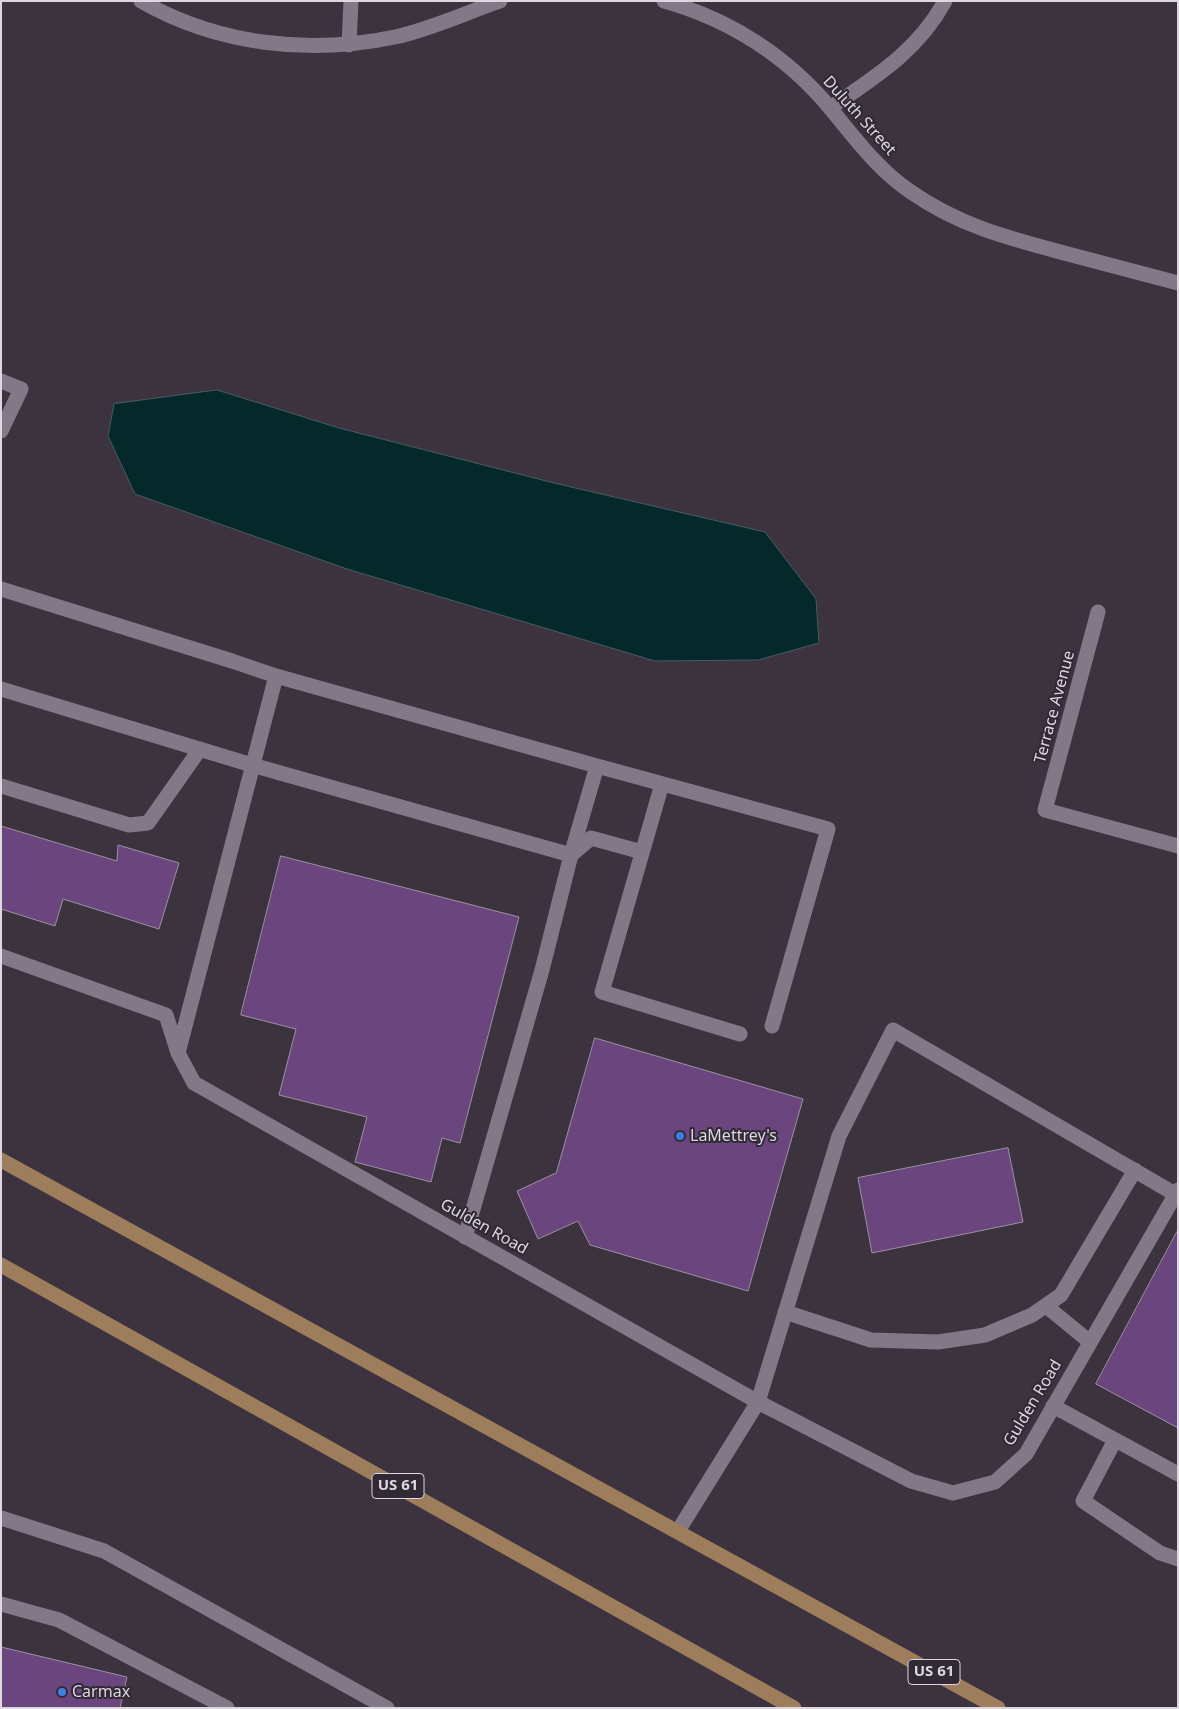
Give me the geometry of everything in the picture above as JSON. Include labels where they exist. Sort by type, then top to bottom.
[{"type":"main road","name":"US 61","points":[[1,1160],[998,1708]]},
{"type":"main road","name":"US 61","points":[[1,1265],[794,1708]]},
{"type":"street","points":[[141,1],[162,13],[218,34],[277,45],[348,45],[397,37],[500,1]]},
{"type":"street","points":[[348,45],[351,1]]},
{"type":"street","name":"Duluth Street","points":[[664,1],[690,8],[734,28],[774,54],[810,86],[873,160],[910,192],[950,216],[1000,236],[1178,283]]},
{"type":"street","points":[[830,108],[884,71],[911,48],[935,20],[945,1]]},
{"type":"street","points":[[1,381],[21,389],[1,431]]},
{"type":"street","points":[[1,589],[276,676],[828,830],[772,1026]]},
{"type":"street","name":"Terrace Avenue","points":[[1098,612],[1045,810],[1178,846]]},
{"type":"street","points":[[178,1052],[276,676]]},
{"type":"street","points":[[1,689],[200,749],[572,855]]},
{"type":"street","points":[[1,786],[129,825],[148,823],[200,749]]},
{"type":"street","points":[[465,1237],[542,970],[597,766]]},
{"type":"street","points":[[662,784],[602,992],[740,1034]]},
{"type":"street","points":[[572,855],[591,838],[642,852]]},
{"type":"street","points":[[1,956],[166,1014],[178,1052]]},
{"type":"street","points":[[678,1531],[758,1402],[839,1136],[893,1030],[1135,1170],[1177,1192]]},
{"type":"street","name":"Gulden Road","points":[[178,1052],[194,1083],[758,1402],[910,1481],[953,1493],[995,1482],[1026,1454],[1177,1192]]},
{"type":"street","points":[[785,1312],[870,1340],[938,1342],[985,1335],[1032,1315],[1061,1295],[1135,1170]]},
{"type":"street","points":[[1046,1306],[1090,1342]]},
{"type":"street","points":[[1054,1406],[1178,1474]]},
{"type":"street","points":[[1115,1440],[1083,1501],[1160,1553],[1178,1559]]},
{"type":"street","points":[[1,1518],[104,1552],[387,1708]]},
{"type":"street","points":[[1,1604],[59,1620],[227,1708]]},
{"type":"shaded area","points":[[217,390],[339,428],[554,483],[765,532],[816,599],[819,643],[758,660],[655,661],[347,569],[135,494],[108,436],[114,404]]},
{"type":"building","points":[[1,826],[117,861],[118,845],[179,863],[159,929],[63,899],[55,926],[1,909]]},
{"type":"building","points":[[281,856],[519,917],[460,1143],[442,1138],[431,1182],[355,1162],[367,1117],[279,1095],[296,1029],[241,1015]]},
{"type":"building","name":"LaMettrey's","points":[[595,1038],[803,1099],[748,1291],[590,1245],[578,1221],[538,1239],[517,1191],[556,1173]]},
{"type":"building","points":[[1008,1148],[1023,1222],[872,1253],[858,1178]]},
{"type":"building","points":[[1178,1233],[1178,1428],[1096,1384]]},
{"type":"building","name":"Carmax","points":[[1,1647],[127,1677],[120,1708],[1,1708]]},
{"type":"place","name":"LaMettrey's","points":[[680,1136]]},
{"type":"place","name":"Carmax","points":[[62,1692]]}]
